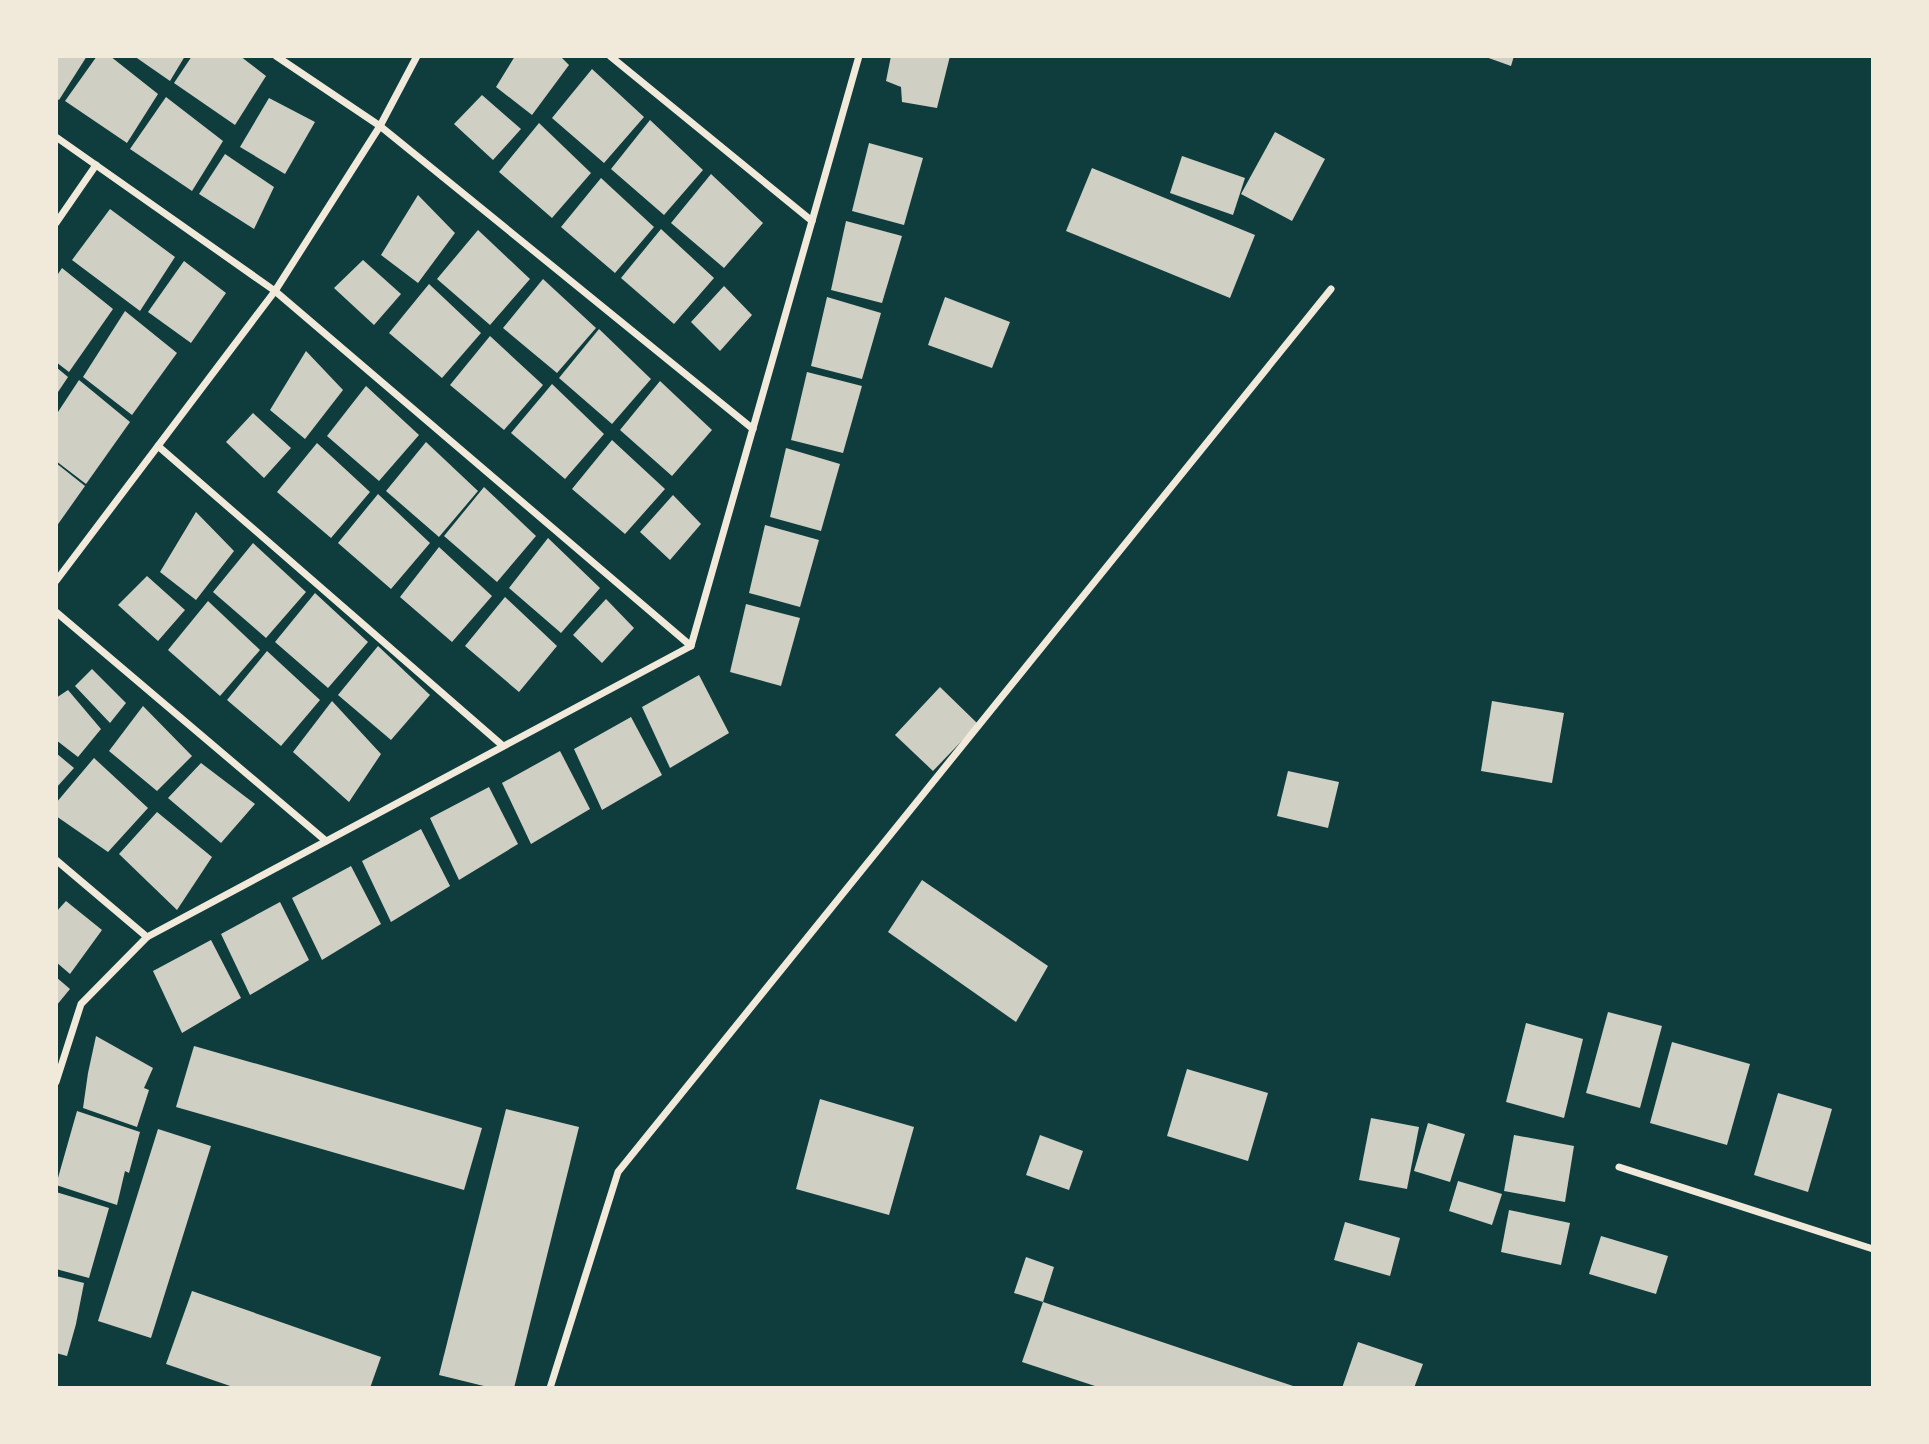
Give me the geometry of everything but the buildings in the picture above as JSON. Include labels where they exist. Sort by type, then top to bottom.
[{"type":"street","points":[[276,56],[380,126],[752,429]]},
{"type":"street","points":[[56,581],[275,291],[380,126],[417,56]]},
{"type":"street","points":[[610,56],[812,221]]},
{"type":"street","points":[[56,1082],[81,1004],[147,937],[691,646],[859,56]]},
{"type":"street","points":[[56,136],[275,291],[691,646]]},
{"type":"street","points":[[56,223],[96,164]]},
{"type":"street","points":[[550,1388],[618,1172],[1331,289]]},
{"type":"street","points":[[158,446],[503,746]]},
{"type":"street","points":[[56,612],[326,841]]},
{"type":"street","points":[[56,860],[147,937]]},
{"type":"street","points":[[1619,1167],[1873,1249]]}]
